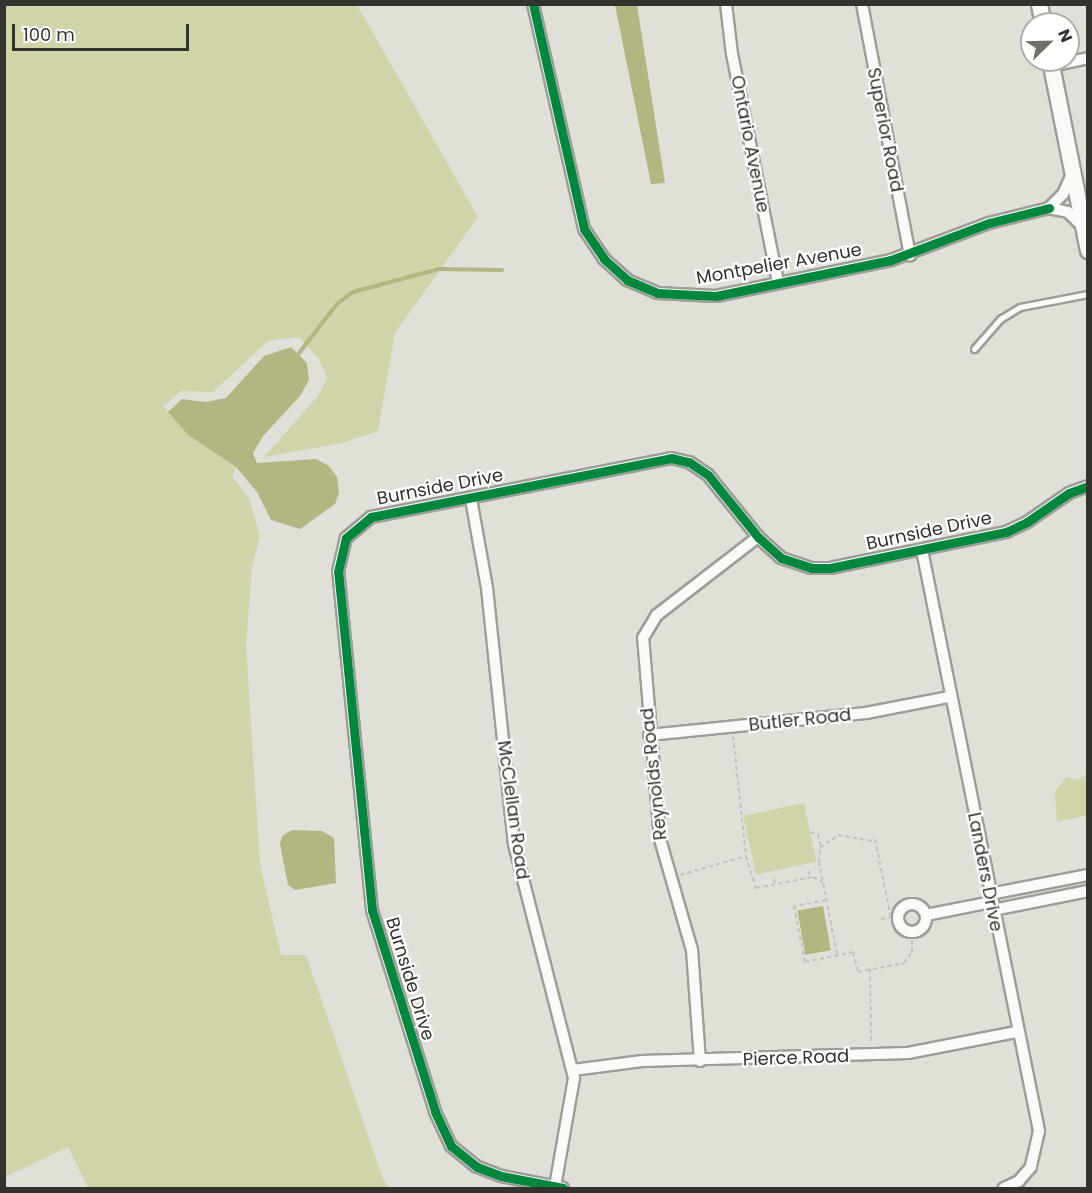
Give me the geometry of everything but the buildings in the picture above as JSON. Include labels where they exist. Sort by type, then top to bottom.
[{"type":"street","name":"Montpelier Avenue","points":[[533,4],[574,197],[584,229],[604,259],[627,280],[657,293],[716,296],[910,255],[989,223],[1049,208]]},
{"type":"street","name":"Ontario Avenue","points":[[726,4],[732,54],[778,282]]},
{"type":"street","name":"Superior Road","points":[[862,4],[910,255]]},
{"type":"street","points":[[1053,72],[1088,250]]},
{"type":"street","points":[[1049,208],[1063,194],[1072,174]]},
{"type":"street","points":[[1049,208],[1068,212],[1082,226]]},
{"type":"street","name":"Burnside Drive","points":[[559,1188],[483,1170],[462,1157],[447,1140],[380,942],[370,897],[338,572],[340,555],[346,538],[371,518],[652,460],[679,459],[708,475],[758,537],[781,558],[811,568],[831,568],[1017,528],[1069,493],[1088,486]]},
{"type":"street","name":"McClellan Road","points":[[471,499],[487,588],[514,844],[573,1070],[574,1087],[559,1188]]},
{"type":"street","name":"Reynolds Road","points":[[699,1061],[692,950],[660,838],[642,648],[650,622],[758,537]]},
{"type":"street","name":"Landers Drive","points":[[922,549],[1016,1032],[1039,1131],[1035,1159],[1008,1187]]},
{"type":"street","name":"Butler Road","points":[[650,735],[866,713],[950,697]]},
{"type":"street","points":[[926,915],[991,902],[1088,875]]},
{"type":"street","points":[[991,902],[1088,891]]},
{"type":"street","points":[[909,904],[918,905],[926,915],[924,925],[912,932],[903,928],[895,917],[909,904]]},
{"type":"street","name":"Pierce Road","points":[[573,1070],[642,1061],[871,1055],[931,1050],[1016,1032]]},
{"type":"lane","points":[[974,349],[1000,319],[1020,307],[1088,294]]},
{"type":"path","points":[[732,727],[746,856],[756,888],[812,878],[823,882]]},
{"type":"path","points":[[810,832],[818,834],[821,847],[820,868],[837,955]]},
{"type":"path","points":[[821,847],[838,835],[876,840],[895,917],[881,919]]},
{"type":"path","points":[[670,878],[746,856]]},
{"type":"path","points":[[812,878],[820,868]]},
{"type":"path","points":[[809,872],[812,878]]},
{"type":"path","points":[[774,879],[776,885]]},
{"type":"path","points":[[826,900],[794,906],[804,962],[854,952],[858,972],[907,961],[912,952],[912,932]]},
{"type":"path","points":[[870,969],[871,1055]]},
{"type":"shaded area","points":[[5,5],[357,5],[478,217],[395,333],[378,431],[342,443],[264,457],[318,396],[327,378],[319,359],[299,337],[268,341],[213,392],[181,391],[163,406],[188,435],[236,467],[232,477],[249,498],[260,536],[252,567],[246,646],[260,864],[281,955],[306,955],[383,1179],[390,1188],[88,1188],[68,1147],[5,1177]]},
{"type":"shaded area","points":[[615,5],[637,5],[665,183],[651,184]]},
{"type":"shaded area","points":[[291,347],[307,363],[309,380],[300,396],[263,436],[253,453],[257,463],[316,459],[329,466],[337,477],[339,493],[335,504],[300,529],[271,520],[257,492],[236,467],[188,435],[168,412],[182,399],[205,402],[226,398],[264,356]]},
{"type":"shaded area","points":[[1087,774],[1087,815],[1057,822],[1055,792],[1066,777],[1077,780]]},
{"type":"shaded area","points":[[804,803],[816,862],[756,875],[743,816]]},
{"type":"shaded area","points":[[292,830],[322,831],[334,838],[336,883],[295,890],[288,885],[280,844],[282,836]]},
{"type":"shaded area","points":[[823,906],[831,950],[805,955],[797,911]]},
{"type":"waterway","points":[[299,353],[337,304],[353,292],[439,269],[502,270]]},
{"type":"cycle path","points":[[533,4],[584,229],[604,259],[627,280],[657,293],[716,296],[891,260],[989,223],[1049,208]]},
{"type":"cycle path","points":[[563,1188],[501,1176],[477,1167],[451,1146],[435,1111],[372,910],[338,572],[346,538],[371,517],[671,458],[689,462],[708,475],[758,537],[781,558],[811,568],[830,568],[1006,532],[1027,522],[1069,493],[1088,486]]}]
